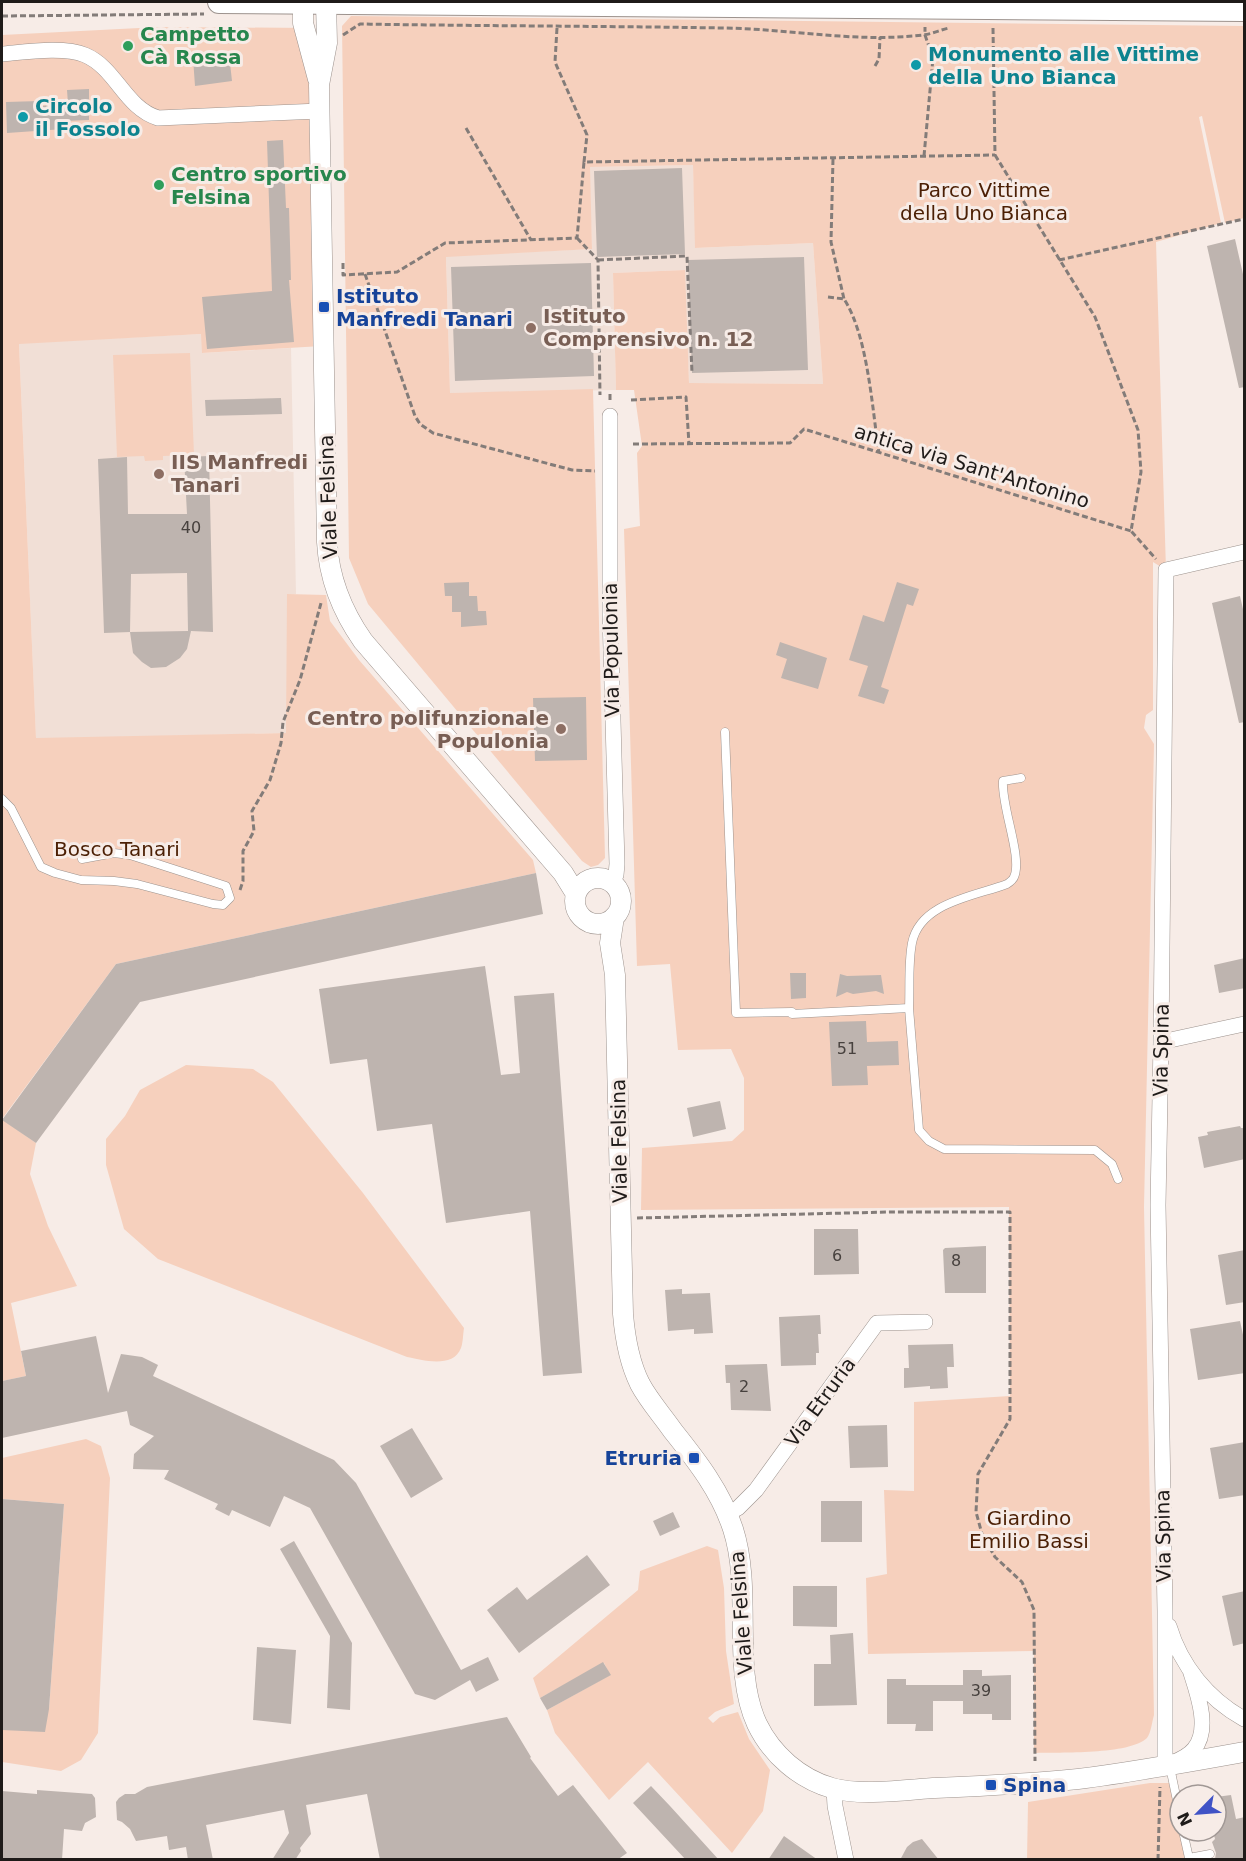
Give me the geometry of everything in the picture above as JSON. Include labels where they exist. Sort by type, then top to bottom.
[{"type":"main road","points":[[215,8],[327,2],[1245,9]]},
{"type":"street","name":"Viale Felsina","points":[[303,2],[305,34],[319,85]]},
{"type":"street","name":"Viale Felsina","points":[[327,2],[327,43],[319,85],[328,562],[350,622],[369,648],[563,873],[580,888],[575,901],[579,915],[591,923],[606,921],[615,975],[625,1340],[633,1367],[648,1398],[694,1458],[713,1486],[727,1514],[738,1548],[742,1581],[745,1682],[750,1707],[764,1736],[779,1756],[808,1778],[834,1789],[870,1791],[1080,1779],[1245,1752]]},
{"type":"street","points":[[2,54],[69,51],[86,55],[102,66],[138,108],[149,116],[158,118],[320,111]]},
{"type":"street","name":"Via Populonia","points":[[610,416],[610,613],[617,864],[616,875],[612,883]]},
{"type":"street","points":[[1166,570],[1245,552]]},
{"type":"street","name":"Via Spina","points":[[1166,570],[1158,1205],[1168,1766],[1186,1757],[1200,1741],[1202,1725],[1200,1707],[1190,1670]]},
{"type":"street","points":[[580,888],[599,878],[612,883],[620,896],[621,904],[606,921]]},
{"type":"street","points":[[1161,1042],[1245,1024]]},
{"type":"street","name":"Via Etruria","points":[[727,1514],[738,1508],[756,1490],[878,1323],[925,1322]]},
{"type":"street","name":"Via Spina","points":[[1165,1611],[1178,1650],[1190,1670],[1222,1705],[1245,1719]]},
{"type":"street","points":[[834,1789],[835,1806],[846,1860]]},
{"type":"lane","points":[[724,732],[736,1013],[909,1008]]},
{"type":"lane","points":[[1022,778],[1003,781],[1003,798],[1016,863],[1014,877],[1007,884],[944,906],[932,913],[917,930],[912,950],[909,1008],[919,1130],[930,1141],[944,1149],[1095,1150],[1112,1164],[1118,1179]]},
{"type":"lane","points":[[2,799],[11,808],[41,867],[81,880],[114,881],[137,885],[213,904],[223,905],[230,898],[226,886],[141,858],[114,853],[82,859]]},
{"type":"lane","points":[[1168,1766],[1172,1783]]},
{"type":"lane","points":[[1186,1843],[1189,1858],[1210,1854]]},
{"type":"path","points":[[2,16],[215,8]]},
{"type":"path","points":[[993,22],[994,155],[1095,317],[1138,430],[1141,472],[1131,531],[1166,570]]},
{"type":"path","points":[[557,28],[555,62],[588,135],[577,238]]},
{"type":"path","points":[[924,156],[933,58],[925,35]]},
{"type":"path","points":[[874,66],[879,59],[880,37]]},
{"type":"path","points":[[466,128],[531,240]]},
{"type":"path","points":[[584,162],[994,155]]},
{"type":"path","points":[[833,158],[831,243],[844,299],[851,309],[861,336],[879,453]]},
{"type":"path","points":[[1059,260],[1245,219]]},
{"type":"path","points":[[343,263],[343,275],[397,272],[445,243],[577,238],[598,260],[600,395]]},
{"type":"path","points":[[598,260],[687,256],[692,373]]},
{"type":"path","points":[[365,274],[415,416],[420,424],[433,433],[572,470],[597,471]]},
{"type":"path","points":[[828,297],[844,299]]},
{"type":"path","points":[[631,400],[686,397],[689,444],[633,444]]},
{"type":"path","name":"antica via Sant'Antonino","points":[[689,444],[790,443],[804,429],[1131,531]]},
{"type":"path","points":[[230,898],[237,899],[239,896],[243,881],[243,851],[254,831],[252,811],[270,780],[281,743],[283,722],[300,680],[321,603]]},
{"type":"path","points":[[637,1218],[1010,1212],[1010,1419],[978,1474],[976,1512],[982,1534],[994,1557],[1022,1582],[1034,1610],[1035,1761]]},
{"type":"path","points":[[1158,1860],[1160,1787]]},
{"type":"shaded area","name":"Istituto Comprensivo n. 12","points":[[693,165],[696,248],[813,243],[823,384],[689,383],[684,270],[613,273],[616,390],[450,393],[446,256],[592,249],[589,167]]},
{"type":"shaded area","name":"IIS Manfredi Tanari","points":[[202,334],[203,353],[291,348],[296,594],[287,595],[287,733],[36,739],[19,343]]},
{"type":"green space","points":[[351,16],[1244,26],[1244,218],[1225,223],[1202,116],[1199,117],[1221,223],[1156,242],[1166,570],[1153,562],[1153,710],[1146,715],[1144,728],[1154,744],[1144,1207],[1154,1715],[1147,1738],[1138,1743],[1093,1752],[1034,1753],[1034,1651],[868,1654],[866,1578],[887,1574],[884,1490],[914,1491],[914,1402],[1010,1396],[1009,1207],[641,1210],[642,1148],[732,1141],[744,1130],[744,1078],[731,1049],[678,1050],[670,964],[637,966],[624,529],[640,526],[637,453],[642,446],[634,390],[616,390],[613,273],[685,270],[689,383],[823,384],[813,243],[695,248],[693,165],[590,167],[592,249],[446,257],[450,393],[593,389],[605,858],[598,865],[591,867],[582,861],[368,604],[349,558],[342,26]]},
{"type":"green space","name":"Bosco Tanari","points":[[159,27],[312,28],[322,346],[202,353],[201,334],[19,344],[36,738],[286,733],[287,594],[326,595],[330,621],[359,660],[533,860],[536,873],[116,964],[2,1119],[2,35]]},
{"type":"green space","points":[[190,353],[194,455],[163,456],[163,460],[145,461],[144,456],[117,457],[113,355]]},
{"type":"green space","points":[[186,1065],[253,1069],[273,1082],[363,1193],[464,1328],[462,1346],[457,1355],[437,1362],[407,1357],[158,1259],[124,1229],[106,1165],[106,1139],[125,1116],[140,1090]]},
{"type":"green space","points":[[2,1119],[36,1143],[30,1174],[48,1226],[77,1286],[11,1303],[26,1376],[2,1381]]},
{"type":"green space","points":[[86,1439],[101,1446],[110,1478],[98,1733],[81,1760],[61,1771],[2,1762],[2,1705],[49,1709],[64,1504],[2,1499],[2,1458]]},
{"type":"green space","points":[[707,1546],[718,1550],[724,1588],[726,1651],[734,1704],[715,1712],[708,1718],[713,1723],[720,1717],[738,1712],[749,1739],[770,1770],[763,1811],[732,1853],[648,1762],[609,1800],[555,1733],[547,1710],[610,1675],[604,1663],[540,1698],[533,1678],[638,1590],[640,1571]]},
{"type":"green space","points":[[1150,1783],[1168,1783],[1168,1843],[1182,1843],[1185,1859],[1027,1860],[1028,1802]]},
{"type":"building","points":[[229,54],[232,81],[195,86],[193,58]]},
{"type":"building","points":[[89,89],[89,120],[64,121],[64,129],[7,133],[6,102],[40,101],[40,106],[68,104],[67,90]]},
{"type":"building","points":[[283,140],[286,208],[289,208],[291,280],[289,280],[294,342],[207,349],[202,297],[272,291],[267,141]]},
{"type":"building","points":[[682,168],[685,254],[597,257],[594,171]]},
{"type":"building","points":[[1235,239],[1245,283],[1245,387],[1239,388],[1207,246]]},
{"type":"building","points":[[804,257],[808,370],[692,373],[688,260]]},
{"type":"building","points":[[591,263],[594,376],[455,381],[451,267]]},
{"type":"building","points":[[281,398],[282,414],[206,416],[205,400]]},
{"type":"building","points":[[209,456],[213,632],[191,631],[187,649],[180,658],[166,667],[151,668],[133,653],[130,632],[104,633],[98,459],[127,457],[128,514],[187,514],[184,457]],"holes":[[[187,573],[188,631],[130,632],[131,574]]]},
{"type":"building","points":[[469,582],[469,596],[477,596],[478,611],[486,611],[487,625],[461,627],[461,612],[452,612],[452,596],[445,596],[444,583]]},
{"type":"building","points":[[897,582],[919,589],[913,606],[907,604],[881,687],[889,690],[884,704],[858,696],[868,666],[849,660],[863,615],[884,622]]},
{"type":"building","points":[[1240,596],[1245,618],[1245,722],[1239,723],[1212,603]]},
{"type":"building","points":[[780,642],[827,658],[818,689],[781,678],[787,659],[776,655]]},
{"type":"building","points":[[586,697],[587,760],[535,761],[533,698]]},
{"type":"building","points":[[536,873],[543,914],[140,1002],[36,1143],[2,1120],[116,964]]},
{"type":"building","points":[[1245,958],[1245,988],[1219,993],[1214,965]]},
{"type":"building","points":[[485,966],[501,1075],[520,1073],[514,996],[554,993],[582,1373],[543,1376],[530,1211],[446,1223],[432,1124],[377,1131],[367,1059],[330,1064],[319,989]]},
{"type":"building","points":[[790,973],[806,973],[806,998],[791,999]]},
{"type":"building","points":[[840,974],[847,976],[881,975],[884,994],[876,991],[853,994],[847,992],[836,997]]},
{"type":"building","points":[[866,1021],[867,1042],[898,1041],[899,1065],[867,1066],[868,1085],[832,1086],[829,1022]]},
{"type":"building","points":[[720,1101],[726,1129],[693,1137],[687,1108]]},
{"type":"building","points":[[1240,1126],[1245,1128],[1245,1159],[1204,1168],[1198,1137],[1208,1135],[1207,1132]]},
{"type":"building","points":[[814,1229],[858,1229],[859,1274],[814,1275]]},
{"type":"building","points":[[986,1246],[986,1293],[945,1293],[943,1250],[945,1248]]},
{"type":"building","points":[[1245,1250],[1245,1302],[1226,1305],[1218,1255]]},
{"type":"building","points":[[682,1289],[682,1294],[710,1293],[713,1333],[694,1334],[694,1329],[668,1331],[665,1290]]},
{"type":"building","points":[[820,1315],[821,1334],[818,1334],[819,1353],[816,1353],[816,1365],[781,1366],[779,1317]]},
{"type":"building","points":[[1240,1321],[1245,1344],[1245,1373],[1198,1380],[1190,1329]]},
{"type":"building","points":[[96,1336],[108,1393],[121,1354],[142,1357],[158,1365],[153,1376],[334,1460],[356,1483],[461,1670],[488,1657],[499,1680],[476,1692],[470,1680],[435,1700],[415,1694],[310,1508],[284,1496],[270,1527],[232,1510],[229,1516],[215,1509],[218,1504],[164,1479],[169,1470],[133,1469],[134,1454],[154,1436],[130,1425],[127,1411],[2,1438],[2,1381],[26,1376],[21,1351]]},
{"type":"building","points":[[953,1344],[954,1367],[947,1367],[948,1388],[930,1389],[930,1386],[904,1388],[904,1368],[909,1368],[908,1345]]},
{"type":"building","points":[[767,1364],[771,1411],[731,1410],[730,1383],[726,1383],[725,1365]]},
{"type":"building","points":[[887,1425],[888,1467],[850,1468],[848,1426]]},
{"type":"building","points":[[412,1428],[443,1479],[411,1498],[380,1446]]},
{"type":"building","points":[[1245,1442],[1245,1495],[1219,1499],[1210,1448]]},
{"type":"building","points":[[2,1499],[64,1504],[49,1709],[45,1732],[2,1730]]},
{"type":"building","points":[[821,1501],[862,1501],[862,1542],[821,1542]]},
{"type":"building","points":[[673,1512],[680,1527],[660,1536],[653,1521]]},
{"type":"building","points":[[294,1541],[352,1643],[350,1710],[327,1708],[330,1636],[280,1549]]},
{"type":"building","points":[[587,1555],[610,1585],[519,1653],[487,1610],[517,1587],[527,1600]]},
{"type":"building","points":[[793,1586],[837,1586],[837,1627],[793,1626]]},
{"type":"building","points":[[1245,1591],[1245,1643],[1233,1646],[1222,1596]]},
{"type":"building","points":[[853,1633],[857,1705],[814,1706],[814,1664],[831,1664],[830,1635]]},
{"type":"building","points":[[257,1647],[296,1650],[291,1724],[253,1720]]},
{"type":"building","points":[[603,1662],[611,1675],[547,1710],[540,1698]]},
{"type":"building","points":[[963,1670],[982,1670],[982,1676],[1011,1675],[1011,1720],[992,1720],[992,1714],[963,1714],[963,1701],[933,1701],[933,1731],[915,1731],[916,1724],[887,1724],[887,1679],[906,1679],[906,1685],[963,1685]]},
{"type":"building","points":[[507,1717],[530,1758],[558,1796],[573,1785],[627,1853],[617,1860],[380,1860],[367,1794],[306,1805],[311,1834],[300,1848],[301,1851],[295,1860],[272,1860],[289,1833],[284,1810],[206,1825],[213,1860],[188,1860],[186,1847],[169,1850],[167,1836],[136,1841],[130,1829],[117,1820],[116,1802],[119,1798],[125,1794],[135,1794],[147,1787]]},
{"type":"building","points":[[651,1786],[719,1860],[686,1860],[633,1803]]},
{"type":"building","points":[[37,1790],[92,1794],[95,1798],[96,1817],[85,1823],[82,1831],[64,1829],[62,1860],[2,1860],[2,1791],[37,1794]]},
{"type":"building","points":[[1228,1795],[1231,1795],[1236,1819],[1245,1817],[1245,1860],[1215,1859],[1216,1853],[1212,1843],[1228,1843]]},
{"type":"building","points":[[784,1836],[818,1860],[768,1860]]},
{"type":"building","points":[[922,1839],[939,1860],[900,1860],[907,1847]]},
{"type":"place","name":"Campetto Cà Rossa","points":[[128,46]]},
{"type":"place","name":"Monumento alle Vittime della Uno Bianca","points":[[916,65]]},
{"type":"place","name":"Circolo il Fossolo","points":[[23,117]]},
{"type":"place","name":"Centro sportivo Felsina","points":[[159,185]]},
{"type":"place","name":"Istituto Manfredi Tanari","points":[[324,307]]},
{"type":"place","name":"Istituto Comprensivo n. 12","points":[[531,328]]},
{"type":"place","name":"IIS Manfredi Tanari","points":[[159,474]]},
{"type":"place","name":"Centro polifunzionale Populonia","points":[[561,729]]},
{"type":"place","name":"Etruria","points":[[694,1458]]},
{"type":"place","name":"Spina","points":[[991,1785]]},
{"type":"park label","name":"Parco Vittime della Uno Bianca","points":[[984,202]]},
{"type":"park label","name":"Giardino Emilio Bassi","points":[[1029,1530]]}]
